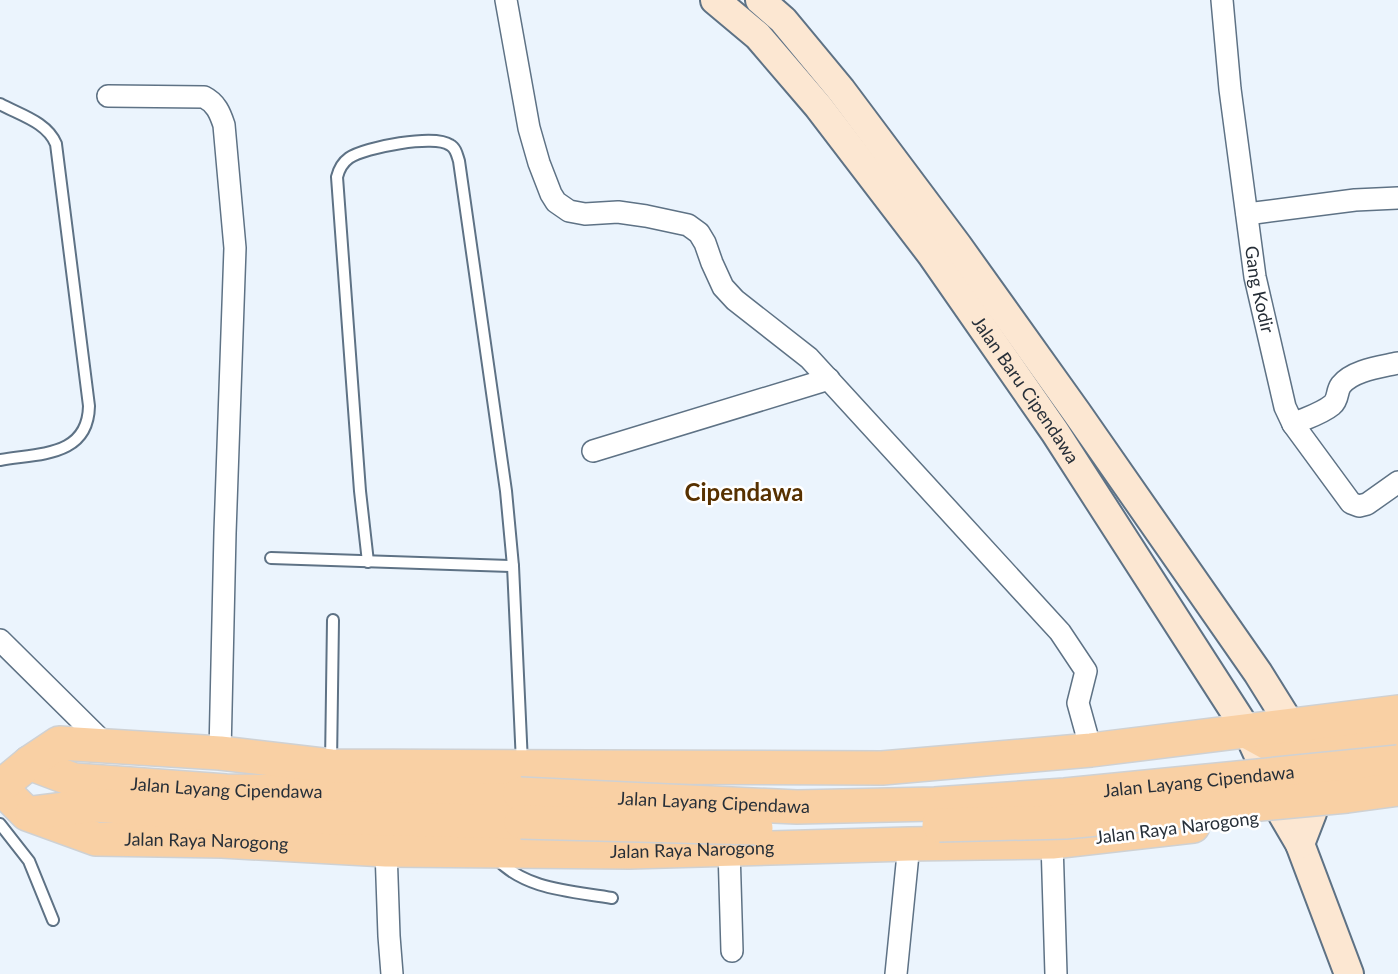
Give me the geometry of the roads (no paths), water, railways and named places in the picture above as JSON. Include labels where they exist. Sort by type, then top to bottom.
[{"type":"main road","name":"Jalan Baru Cipendawa","points":[[715,0],[758,36],[818,106],[932,255],[1055,432],[1248,732],[1270,780]]},
{"type":"main road","name":"Jalan Baru Cipendawa","points":[[760,0],[783,20],[841,90],[957,245],[1258,672],[1295,738],[1300,807]]},
{"type":"main road","points":[[1055,432],[1077,413]]},
{"type":"main road","name":"Jalan Raya Narogong","points":[[1398,712],[1295,738],[1248,732],[1091,750],[882,768],[521,794],[332,766],[220,753],[59,743],[29,763],[0,787],[14,819],[96,839],[222,841],[386,850],[629,852],[1052,842],[1300,807],[1398,803]]},
{"type":"main road","points":[[1295,738],[1398,735]]},
{"type":"main road","points":[[1031,755],[1093,790],[1270,780],[1276,777],[1298,783],[1300,844],[1349,974]]},
{"type":"main road","name":"Jalan Layang Cipendawa","points":[[29,763],[74,780],[226,791],[521,794],[797,807],[934,804],[1065,795],[1398,762]]},
{"type":"main road","name":"Jalan Layang Cipendawa","points":[[14,819],[95,806],[228,815],[521,794],[795,829],[1065,822],[1336,797],[1398,789]]},
{"type":"street","points":[[506,0],[529,128],[539,163],[556,202],[569,211],[585,214],[618,212],[688,225],[699,233],[723,286],[735,300],[809,358],[830,379],[1060,632],[1086,671],[1078,703],[1091,750]]},
{"type":"street","name":"Gang Kodir","points":[[1222,0],[1230,89],[1255,277],[1285,407],[1293,424],[1351,502],[1359,506],[1367,504],[1398,482]]},
{"type":"street","points":[[108,96],[204,97],[211,100],[224,125],[235,248],[225,521],[220,753]]},
{"type":"street","points":[[1247,214],[1355,200],[1398,198]]},
{"type":"street","points":[[1293,424],[1331,406],[1338,399],[1342,383],[1352,376],[1398,363]]},
{"type":"street","points":[[593,451],[830,379]]},
{"type":"street","points":[[0,640],[106,746]]},
{"type":"street","points":[[1052,842],[1056,974]]},
{"type":"street","points":[[896,974],[909,844]]},
{"type":"street","points":[[729,849],[732,951]]},
{"type":"street","points":[[386,850],[388,936],[392,974]]},
{"type":"lane","points":[[0,104],[43,126],[50,132],[56,144],[89,418],[85,430],[76,442],[62,449],[0,460]]},
{"type":"lane","points":[[368,562],[359,480],[336,177],[340,167],[348,158],[362,151],[380,146],[439,140],[454,148],[459,161],[506,491],[513,566],[521,794]]},
{"type":"lane","points":[[271,558],[513,566]]},
{"type":"lane","points":[[332,766],[333,620]]},
{"type":"lane","points":[[14,819],[53,920]]},
{"type":"lane","points":[[490,851],[508,870],[529,881],[612,898]]},
{"type":"district","name":"Cipendawa","points":[[744,493]]}]
